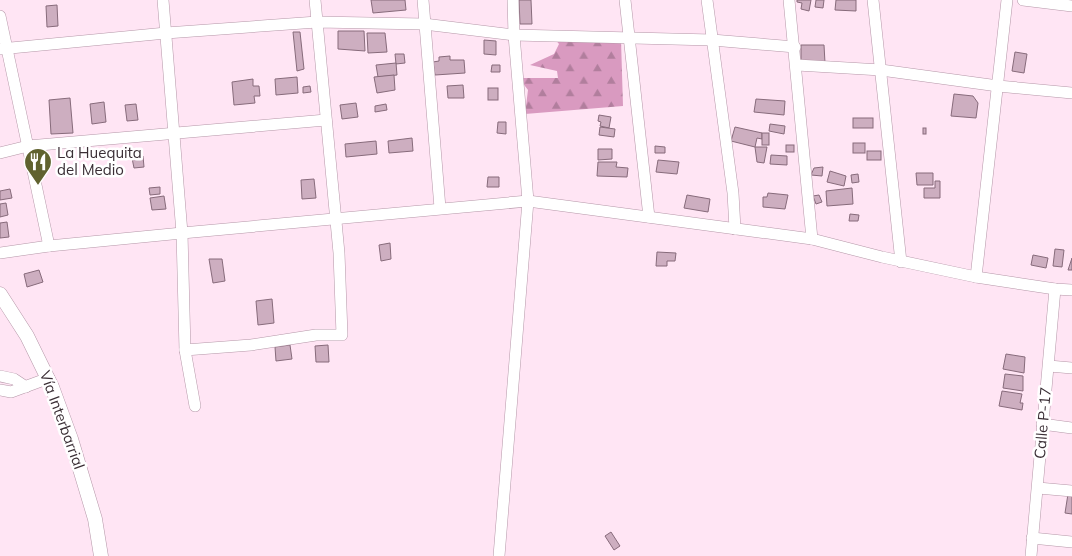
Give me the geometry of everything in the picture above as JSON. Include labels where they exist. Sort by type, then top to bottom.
[{"type":"main road","name":"Vía Interbarrial","points":[[0,294],[27,336],[49,378],[74,448],[94,519],[100,556]]},
{"type":"street","points":[[164,0],[182,233],[185,350],[195,406]]},
{"type":"street","points":[[185,350],[251,345],[316,335],[342,335],[339,253],[315,0]]},
{"type":"street","points":[[423,0],[440,208]]},
{"type":"street","points":[[499,556],[528,200],[514,35],[513,0]]},
{"type":"street","points":[[625,0],[649,217]]},
{"type":"street","points":[[707,0],[733,193],[735,229]]},
{"type":"street","points":[[789,0],[797,65],[812,240]]},
{"type":"street","points":[[873,0],[901,262]]},
{"type":"street","points":[[976,277],[1007,0]]},
{"type":"street","points":[[1024,0],[1072,6]]},
{"type":"street","points":[[0,16],[3,48],[28,146],[49,246]]},
{"type":"street","points":[[3,48],[317,22],[424,24],[514,35],[712,40],[795,47]]},
{"type":"street","points":[[797,65],[881,70],[998,86],[1072,93]]},
{"type":"street","points":[[0,152],[28,146],[326,120]]},
{"type":"street","points":[[0,253],[49,246],[528,200],[812,240],[901,262],[976,277],[1072,290]]},
{"type":"street","name":"Calle P-17","points":[[1031,556],[1056,289]]},
{"type":"street","points":[[1049,366],[1072,368]]},
{"type":"street","points":[[0,376],[14,379],[26,386]]},
{"type":"street","points":[[0,390],[11,392],[49,378]]},
{"type":"street","points":[[1042,424],[1072,428]]},
{"type":"street","points":[[1038,488],[1072,491]]},
{"type":"street","points":[[1032,538],[1072,542]]},
{"type":"green space","points":[[554,38],[621,40],[623,106],[525,114],[528,90],[519,78],[558,78],[557,71],[530,65],[554,54],[559,44]]},
{"type":"building","points":[[371,0],[405,0],[406,10],[373,13]]},
{"type":"building","points":[[519,0],[531,0],[532,24],[520,24]]},
{"type":"building","points":[[797,0],[811,0],[809,11],[801,9],[802,3],[797,2]]},
{"type":"building","points":[[816,0],[824,0],[823,8],[815,7]]},
{"type":"building","points":[[836,0],[856,0],[856,11],[835,10]]},
{"type":"building","points":[[57,5],[58,26],[47,27],[46,6]]},
{"type":"building","points":[[338,31],[364,31],[365,51],[338,49]]},
{"type":"building","points":[[293,32],[300,32],[304,69],[297,71]]},
{"type":"building","points":[[367,33],[385,33],[387,52],[368,53]]},
{"type":"building","points":[[484,40],[496,41],[496,55],[484,54]]},
{"type":"building","points":[[801,45],[824,45],[825,63],[801,64]]},
{"type":"building","points":[[1015,52],[1027,54],[1024,73],[1012,71]]},
{"type":"building","points":[[395,54],[404,54],[405,63],[396,64]]},
{"type":"building","points":[[450,56],[450,60],[464,60],[465,73],[435,75],[433,62],[439,61],[439,57]]},
{"type":"building","points":[[396,63],[397,75],[378,77],[376,65]]},
{"type":"building","points":[[492,65],[500,65],[500,72],[491,72]]},
{"type":"building","points":[[394,75],[395,90],[377,93],[374,77]]},
{"type":"building","points":[[297,77],[298,93],[276,95],[275,79]]},
{"type":"building","points":[[253,79],[253,86],[259,86],[260,96],[254,96],[255,103],[234,105],[232,82]]},
{"type":"building","points":[[463,85],[464,98],[448,98],[447,86]]},
{"type":"building","points":[[310,86],[311,92],[303,93],[303,87]]},
{"type":"building","points":[[488,88],[498,88],[498,100],[488,100]]},
{"type":"building","points":[[954,94],[973,96],[978,103],[976,118],[951,116]]},
{"type":"building","points":[[70,98],[73,133],[51,134],[49,100]]},
{"type":"building","points":[[756,99],[785,101],[784,115],[754,112]]},
{"type":"building","points":[[104,102],[106,122],[92,124],[90,104]]},
{"type":"building","points":[[356,103],[358,117],[342,119],[340,105]]},
{"type":"building","points":[[136,104],[138,120],[127,121],[125,105]]},
{"type":"building","points":[[386,104],[387,110],[375,112],[375,106]]},
{"type":"building","points":[[599,115],[611,117],[609,128],[600,126],[601,122],[598,121]]},
{"type":"building","points":[[853,118],[873,118],[873,128],[853,128]]},
{"type":"building","points":[[498,122],[506,122],[506,134],[497,133]]},
{"type":"building","points":[[770,124],[785,126],[784,134],[769,131]]},
{"type":"building","points":[[600,127],[615,129],[614,137],[599,135]]},
{"type":"building","points":[[735,127],[762,133],[762,139],[757,138],[755,147],[731,141]]},
{"type":"building","points":[[923,128],[926,128],[926,134],[923,134]]},
{"type":"building","points":[[762,133],[769,133],[769,145],[762,145]]},
{"type":"building","points":[[412,138],[413,151],[389,153],[388,141]]},
{"type":"building","points":[[376,141],[377,154],[346,157],[345,144]]},
{"type":"building","points":[[853,143],[865,143],[865,153],[853,153]]},
{"type":"building","points":[[786,145],[794,145],[794,152],[786,152]]},
{"type":"building","points":[[655,146],[665,147],[665,153],[655,153]]},
{"type":"building","points":[[755,147],[767,147],[764,163],[757,162]]},
{"type":"building","points":[[598,149],[612,149],[612,159],[598,160]]},
{"type":"building","points":[[867,151],[881,151],[881,160],[867,160]]},
{"type":"building","points":[[771,155],[787,156],[787,165],[770,164]]},
{"type":"building","points":[[143,156],[144,167],[134,168],[132,158]]},
{"type":"building","points":[[658,160],[679,162],[677,174],[656,172]]},
{"type":"building","points":[[598,162],[617,162],[616,167],[628,168],[627,177],[597,176]]},
{"type":"building","points":[[823,167],[822,176],[811,175],[814,168]]},
{"type":"building","points":[[830,171],[846,176],[844,186],[827,182]]},
{"type":"building","points":[[916,173],[933,173],[933,185],[917,185]]},
{"type":"building","points":[[858,174],[859,182],[852,183],[851,175]]},
{"type":"building","points":[[488,177],[499,177],[499,187],[487,187]]},
{"type":"building","points":[[314,179],[316,198],[302,199],[301,180]]},
{"type":"building","points":[[935,181],[940,181],[940,198],[924,198],[924,188],[935,188]]},
{"type":"building","points":[[160,187],[160,194],[150,195],[149,188]]},
{"type":"building","points":[[852,188],[853,204],[827,206],[826,191]]},
{"type":"building","points":[[10,189],[12,198],[0,200],[0,191]]},
{"type":"building","points":[[768,193],[788,195],[785,209],[763,207],[763,197],[767,197]]},
{"type":"building","points":[[687,195],[710,199],[708,212],[684,208]]},
{"type":"building","points":[[819,195],[822,202],[816,204],[813,196]]},
{"type":"building","points":[[164,196],[166,209],[152,210],[150,198]]},
{"type":"building","points":[[6,203],[8,215],[0,217],[0,204]]},
{"type":"building","points":[[850,214],[859,215],[858,221],[849,221]]},
{"type":"building","points":[[7,222],[9,237],[0,238],[0,223]]},
{"type":"building","points":[[390,243],[391,259],[381,261],[379,245]]},
{"type":"building","points":[[1055,249],[1064,250],[1062,267],[1053,266]]},
{"type":"building","points":[[657,252],[676,253],[675,261],[667,261],[667,266],[656,266]]},
{"type":"building","points":[[1033,255],[1048,258],[1046,268],[1031,265]]},
{"type":"building","points":[[1072,258],[1072,270],[1068,270]]},
{"type":"building","points":[[209,259],[222,259],[225,281],[213,283]]},
{"type":"building","points":[[39,270],[43,282],[27,287],[24,274]]},
{"type":"building","points":[[272,299],[274,323],[258,325],[256,301]]},
{"type":"building","points":[[290,345],[292,359],[276,361],[275,347]]},
{"type":"building","points":[[328,345],[329,362],[316,362],[315,346]]},
{"type":"building","points":[[1006,354],[1025,357],[1024,373],[1003,369]]},
{"type":"building","points":[[1005,374],[1023,376],[1023,391],[1003,388]]},
{"type":"building","points":[[1002,391],[1022,394],[1020,403],[1023,403],[1022,410],[999,406]]},
{"type":"building","points":[[1068,494],[1072,495],[1072,514],[1065,513]]},
{"type":"building","points":[[611,532],[620,546],[614,550],[605,536]]},
{"type":"place","name":"La Huequita del Medio","points":[[38,186]]}]
